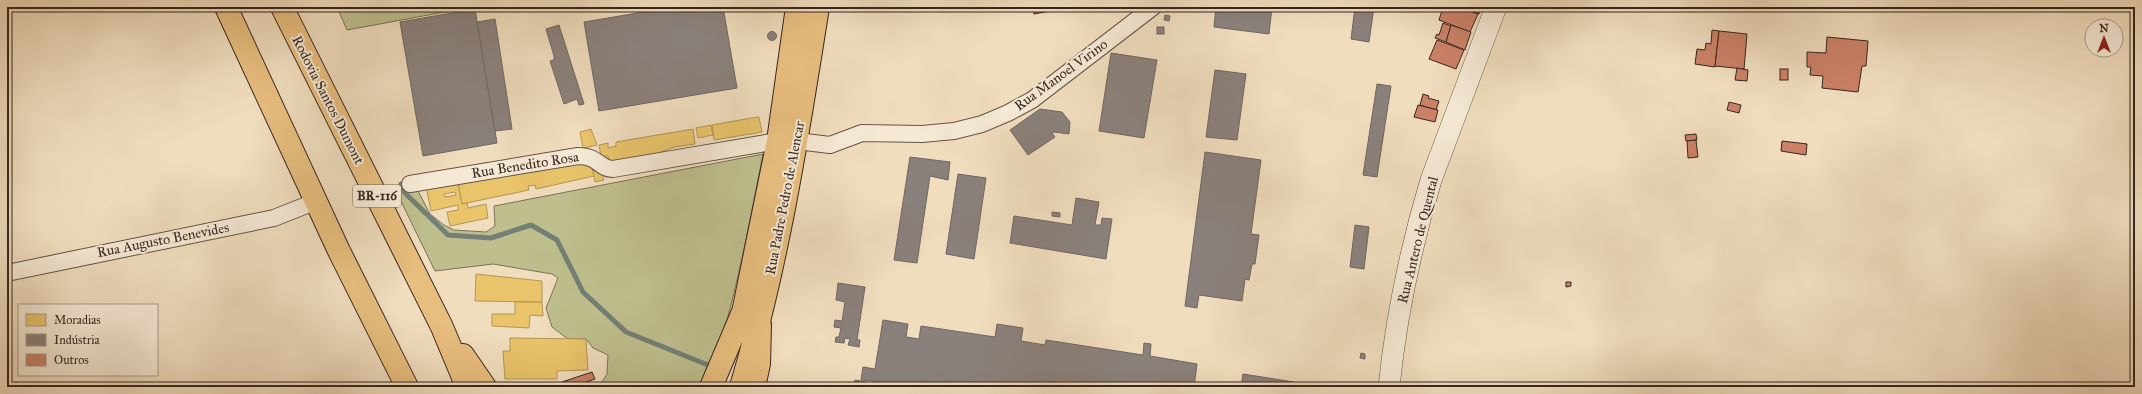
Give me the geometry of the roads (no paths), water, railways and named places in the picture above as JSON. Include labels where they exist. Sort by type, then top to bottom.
[{"type":"main road","points":[[226,7],[317,201],[339,252],[407,387]]},
{"type":"main road","name":"Rodovia Santos Dumont","points":[[282,7],[442,327],[467,387]]},
{"type":"main road","name":"Rua Padre Pedro de Alencar","points":[[788,141],[797,7]]},
{"type":"main road","name":"Rua Padre Pedro de Alencar","points":[[741,387],[751,320],[788,141],[818,7]]},
{"type":"main road","points":[[711,387],[751,320]]},
{"type":"main road","points":[[751,320],[759,364],[754,387]]},
{"type":"main road","name":"Rua Padre Pedro de Alencar","points":[[730,387],[751,320]]},
{"type":"main road","points":[[442,327],[486,387]]},
{"type":"street","name":"Rua Manoel Virino","points":[[788,141],[830,145],[862,133],[922,134],[954,131],[982,124],[1008,113],[1032,100],[1153,7]]},
{"type":"street","name":"Rua Antero de Quental","points":[[1389,387],[1394,343],[1424,204],[1431,180],[1496,7]]},
{"type":"street","name":"Rua Benedito Rosa","points":[[410,184],[578,156],[589,156],[603,167],[613,170],[788,141]]},
{"type":"street","name":"Rua Augusto Benevides","points":[[7,273],[274,218],[317,201]]},
{"type":"waterway","points":[[401,184],[405,193],[448,235],[491,238],[531,225],[557,240],[583,292],[626,332],[713,367]]}]
